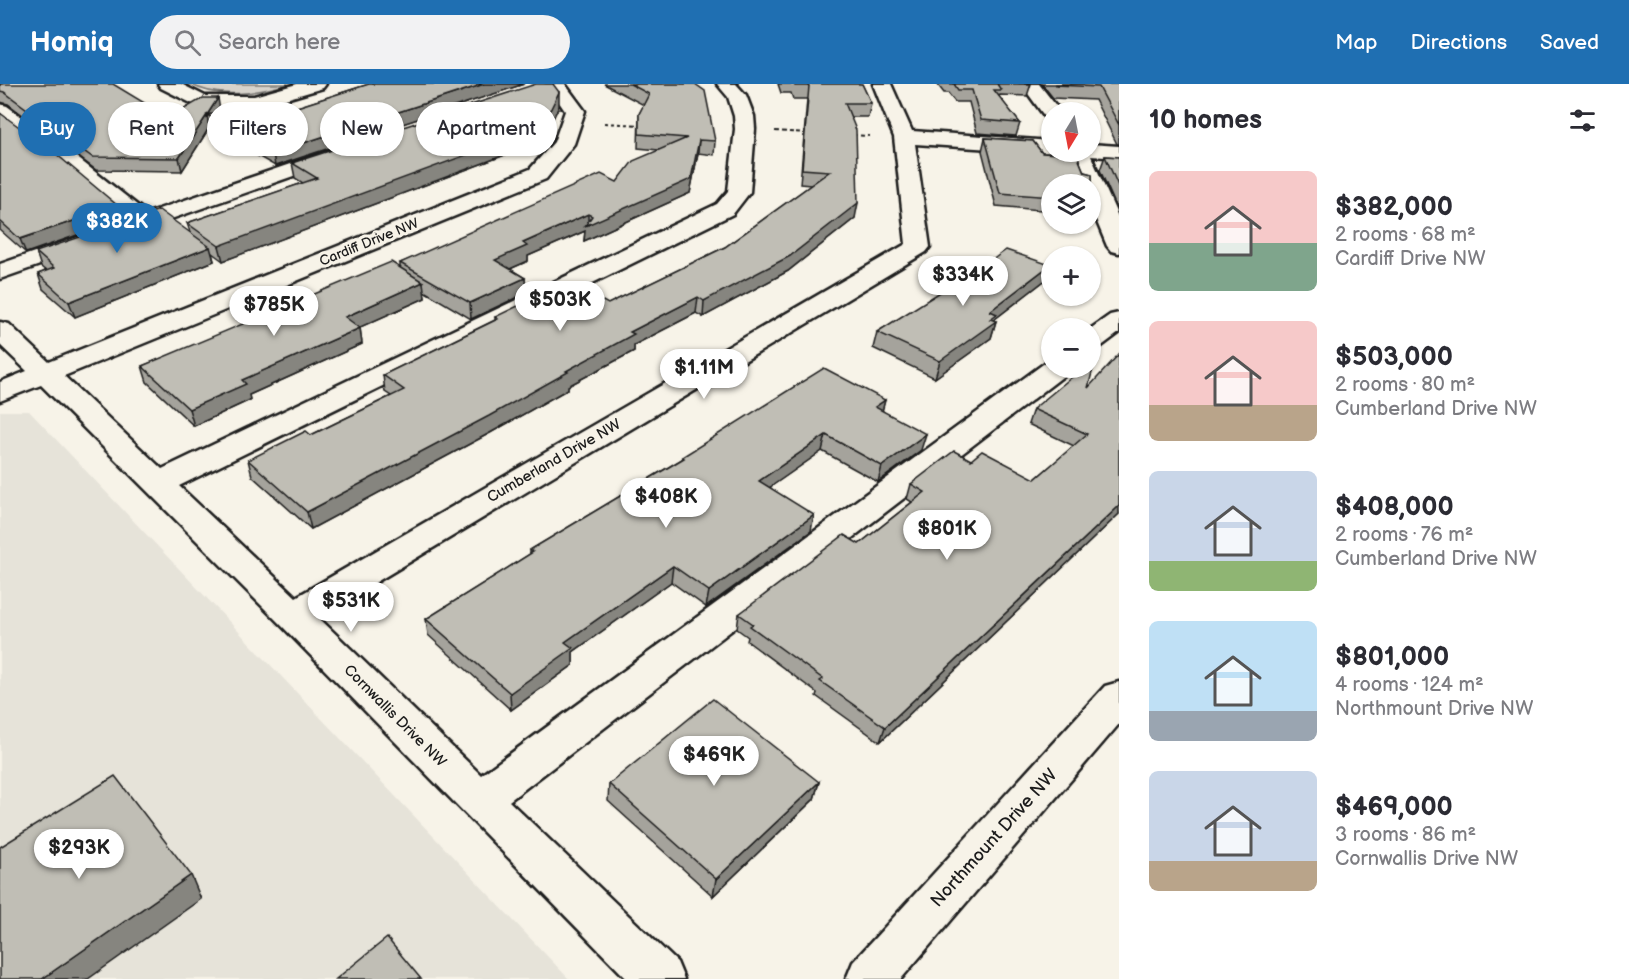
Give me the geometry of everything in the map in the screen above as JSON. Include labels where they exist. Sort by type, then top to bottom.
[{"type":"street","points":[[167,84],[201,102],[255,102],[317,84]]},
{"type":"street","points":[[157,484],[725,209],[739,192],[745,129],[744,116],[736,95],[726,84]]},
{"type":"street","name":"Cumberland Drive NW","points":[[293,615],[918,247],[904,136],[882,84]]},
{"type":"street","points":[[1030,84],[1044,102]]},
{"type":"street","name":"Cardiff Drive NW","points":[[0,392],[538,174],[564,144],[575,111],[547,86]]},
{"type":"street","points":[[0,110],[68,160],[144,222]]},
{"type":"street","points":[[904,136],[1041,146]]},
{"type":"street","points":[[1101,151],[1119,152]]},
{"type":"street","points":[[0,273],[333,156]]},
{"type":"street","points":[[1083,162],[1119,246]]},
{"type":"street","points":[[1101,334],[1119,321]]},
{"type":"street","name":"Cornwallis Drive NW","points":[[0,330],[293,615],[660,979]]},
{"type":"street","points":[[479,800],[1043,378]]},
{"type":"street","name":"Northmount Drive NW","points":[[870,979],[1119,697]]},
{"type":"path","points":[[605,123],[651,126]]},
{"type":"path","points":[[765,130],[810,133]]},
{"type":"path","points":[[843,134],[877,136]]},
{"type":"shaded area","points":[[190,84],[288,84],[251,92],[226,93],[201,89]]},
{"type":"shaded area","points":[[0,411],[29,411],[569,979],[0,979]]},
{"type":"building","points":[[0,84],[113,84],[143,102],[108,102],[108,156],[180,156],[179,158],[92,157],[96,156],[96,102],[18,102],[0,91]]},
{"type":"building","points":[[369,84],[484,84],[429,102],[416,102],[416,106],[404,110],[404,102],[320,102],[320,138],[308,142],[308,104]]},
{"type":"building","points":[[536,84],[553,84],[559,92],[554,102],[480,102]]},
{"type":"building","points":[[630,84],[695,84],[705,91],[715,141],[699,140],[691,179],[585,226],[592,216],[588,214],[523,243],[527,246],[495,260],[525,278],[470,303],[400,263],[601,174],[617,182],[633,161],[687,138],[639,134],[639,114],[649,94]]},
{"type":"building","points":[[794,84],[862,84],[871,103],[845,103],[856,130],[858,203],[790,256],[704,301],[698,297],[630,332],[634,334],[566,371],[568,372],[307,512],[248,460],[306,431],[311,435],[404,390],[383,375],[498,319],[495,317],[549,291],[583,311],[603,301],[608,304],[725,247],[830,171],[802,169],[809,86],[795,86]]},
{"type":"building","points":[[954,84],[997,84],[1001,90],[994,90],[1020,123],[981,120],[972,90],[958,90]]},
{"type":"building","points":[[1056,84],[1119,84],[1119,125],[1099,87]]},
{"type":"building","points":[[203,98],[218,98],[215,102],[207,102],[207,115],[195,133],[195,103]]},
{"type":"building","points":[[0,113],[18,126],[18,156],[59,156],[118,206],[20,239],[0,221]]},
{"type":"building","points":[[416,123],[416,156],[463,156],[219,246],[187,223],[317,178],[292,163],[320,154],[320,156],[404,156],[404,127]]},
{"type":"building","points":[[985,138],[1033,141],[1041,152],[1041,162],[1080,162],[1084,172],[1092,174],[1041,174],[1041,196],[1000,193]]},
{"type":"building","points":[[1105,156],[1119,157],[1119,188]]},
{"type":"building","points":[[159,210],[210,247],[69,302],[38,274],[54,268],[36,252]]},
{"type":"building","points":[[1006,250],[1041,262],[1041,272],[990,311],[997,314],[990,319],[996,321],[940,361],[877,332],[956,282],[960,283]]},
{"type":"building","points":[[391,262],[423,282],[345,317],[360,328],[242,380],[246,384],[189,409],[142,366]]},
{"type":"building","points":[[1119,354],[1119,506],[885,727],[820,681],[823,679],[750,626],[753,624],[739,614],[844,535],[859,544],[925,492],[911,484],[954,451],[971,460],[982,451],[1035,479],[1087,434],[1033,409],[1071,378],[1091,378],[1088,388],[1097,378],[1101,378],[1101,374]]},
{"type":"building","points":[[824,368],[885,400],[875,407],[926,434],[882,466],[826,435],[759,481],[814,515],[709,591],[673,566],[565,642],[573,648],[510,693],[426,619],[533,552],[530,550],[684,458],[682,457]]},
{"type":"building","points":[[713,699],[819,782],[716,879],[609,784]]},
{"type":"building","points":[[115,776],[191,875],[42,979],[0,979],[0,847]]},
{"type":"building","points":[[387,938],[421,979],[336,979]]}]
